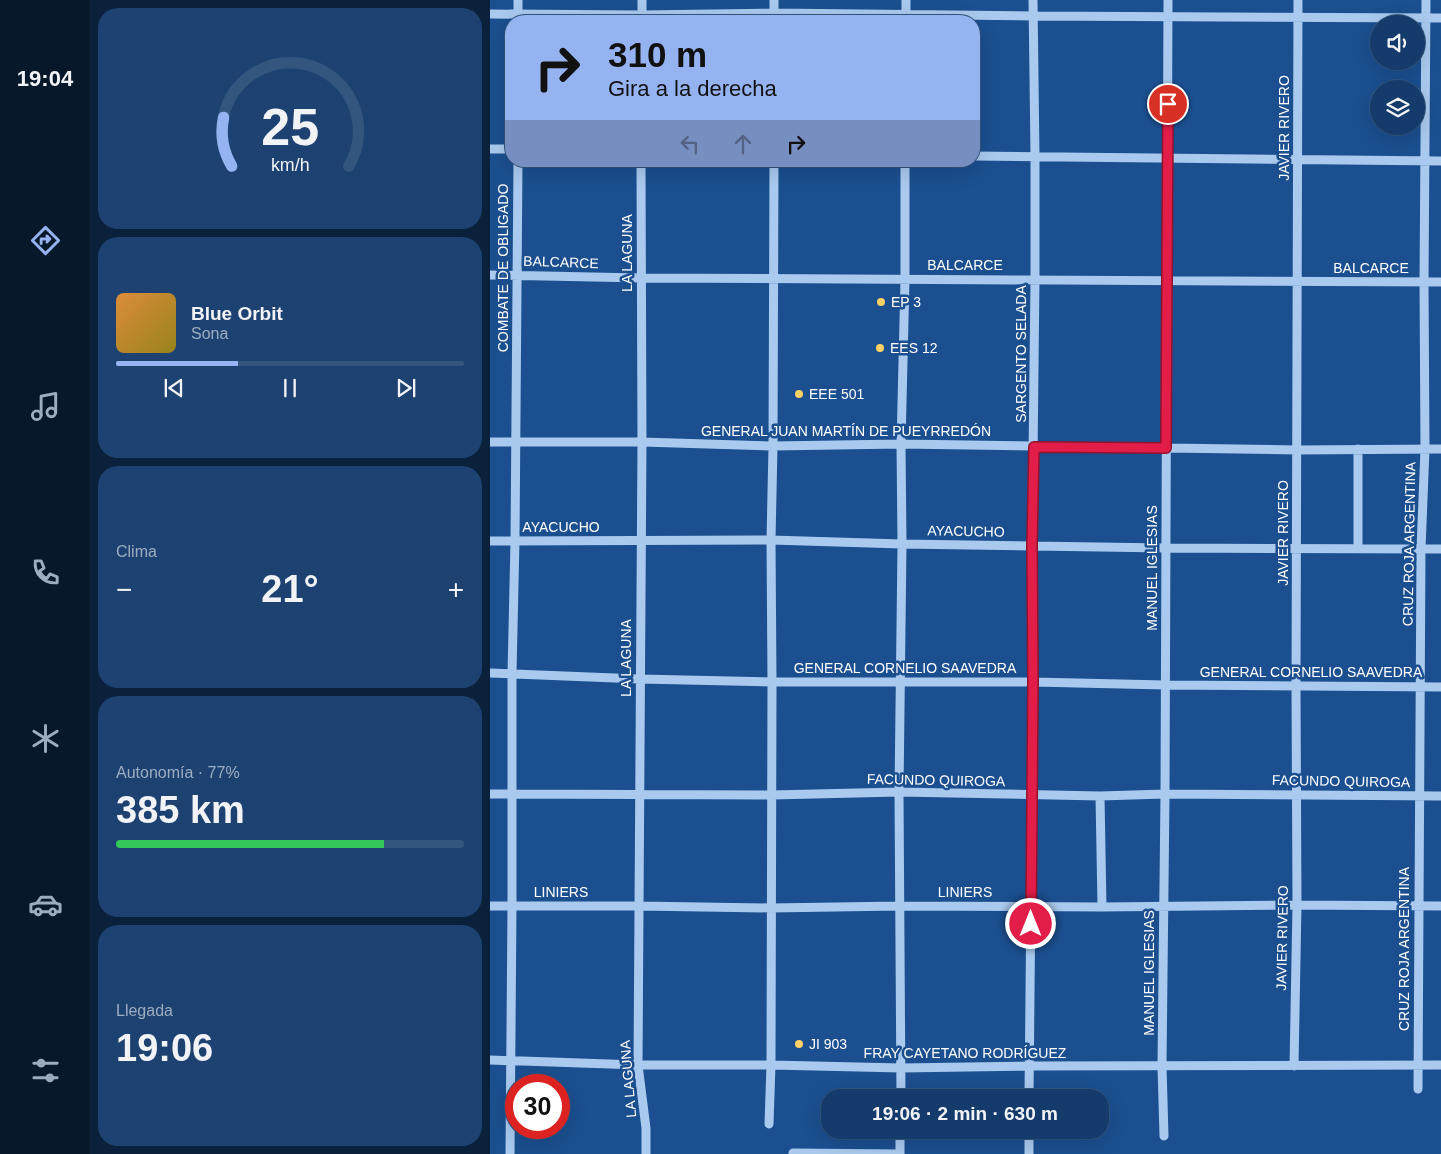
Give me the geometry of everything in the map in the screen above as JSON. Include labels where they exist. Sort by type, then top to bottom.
[{"type":"street","points":[[518,0],[518,15]]},
{"type":"street","points":[[642,0],[642,15]]},
{"type":"street","points":[[774,0],[774,15]]},
{"type":"street","points":[[906,0],[906,15]]},
{"type":"street","name":"SARGENTO SELADA","points":[[1030,1089],[1035,279],[1032,0]]},
{"type":"street","name":"MANUEL IGLESIAS","points":[[1164,1136],[1162,1066],[1168,0]]},
{"type":"street","name":"JAVIER RIVERO","points":[[1294,1066],[1297,905],[1298,0]]},
{"type":"street","name":"CRUZ ROJA ARGENTINA","points":[[1418,1089],[1421,549],[1425,449],[1424,160],[1426,0]]},
{"type":"street","points":[[490,14],[505,16]]},
{"type":"street","points":[[980,17],[1441,18]]},
{"type":"street","points":[[490,149],[505,149]]},
{"type":"street","points":[[980,156],[1441,160]]},
{"type":"street","name":"COMBATE DE OBLIGADO","points":[[510,1154],[512,674],[518,167]]},
{"type":"street","name":"LA LAGUNA","points":[[641,167],[642,442],[638,1065],[646,1128],[646,1154]]},
{"type":"street","points":[[769,1124],[771,1065],[771,540],[774,167]]},
{"type":"street","points":[[900,1089],[899,792],[905,167]]},
{"type":"street","name":"BALCARCE","points":[[490,275],[516,274],[641,278],[1441,282]]},
{"type":"street","name":"GENERAL JUAN MARTÍN DE PUEYRREDÓN","points":[[490,442],[642,442],[773,446],[901,444],[1297,450],[1441,449]]},
{"type":"street","points":[[1358,449],[1358,548]]},
{"type":"street","name":"AYACUCHO","points":[[490,541],[771,540],[1165,548],[1441,549]]},
{"type":"street","name":"GENERAL CORNELIO SAAVEDRA","points":[[490,673],[772,682],[1033,682],[1441,687]]},
{"type":"street","name":"FACUNDO QUIROGA","points":[[490,794],[772,795],[899,792],[1100,796],[1165,794],[1441,796]]},
{"type":"street","points":[[1100,796],[1102,907]]},
{"type":"street","name":"LINIERS","points":[[490,906],[771,908],[900,906],[1441,906]]},
{"type":"street","name":"FRAY CAYETANO RODRÍGUEZ","points":[[490,1060],[638,1065],[771,1065],[900,1068],[1441,1065]]},
{"type":"street","points":[[793,1153],[900,1154],[900,1139]]},
{"type":"street","points":[[1029,1139],[1029,1154]]},
{"type":"place","name":"EP 3","points":[[881,302]]},
{"type":"place","name":"EES 12","points":[[880,348]]},
{"type":"place","name":"EEE 501","points":[[799,394]]},
{"type":"place","name":"JI 903","points":[[799,1044]]},
{"type":"route","points":[[1031,924],[1034,447],[1166,448],[1168,104]]}]
